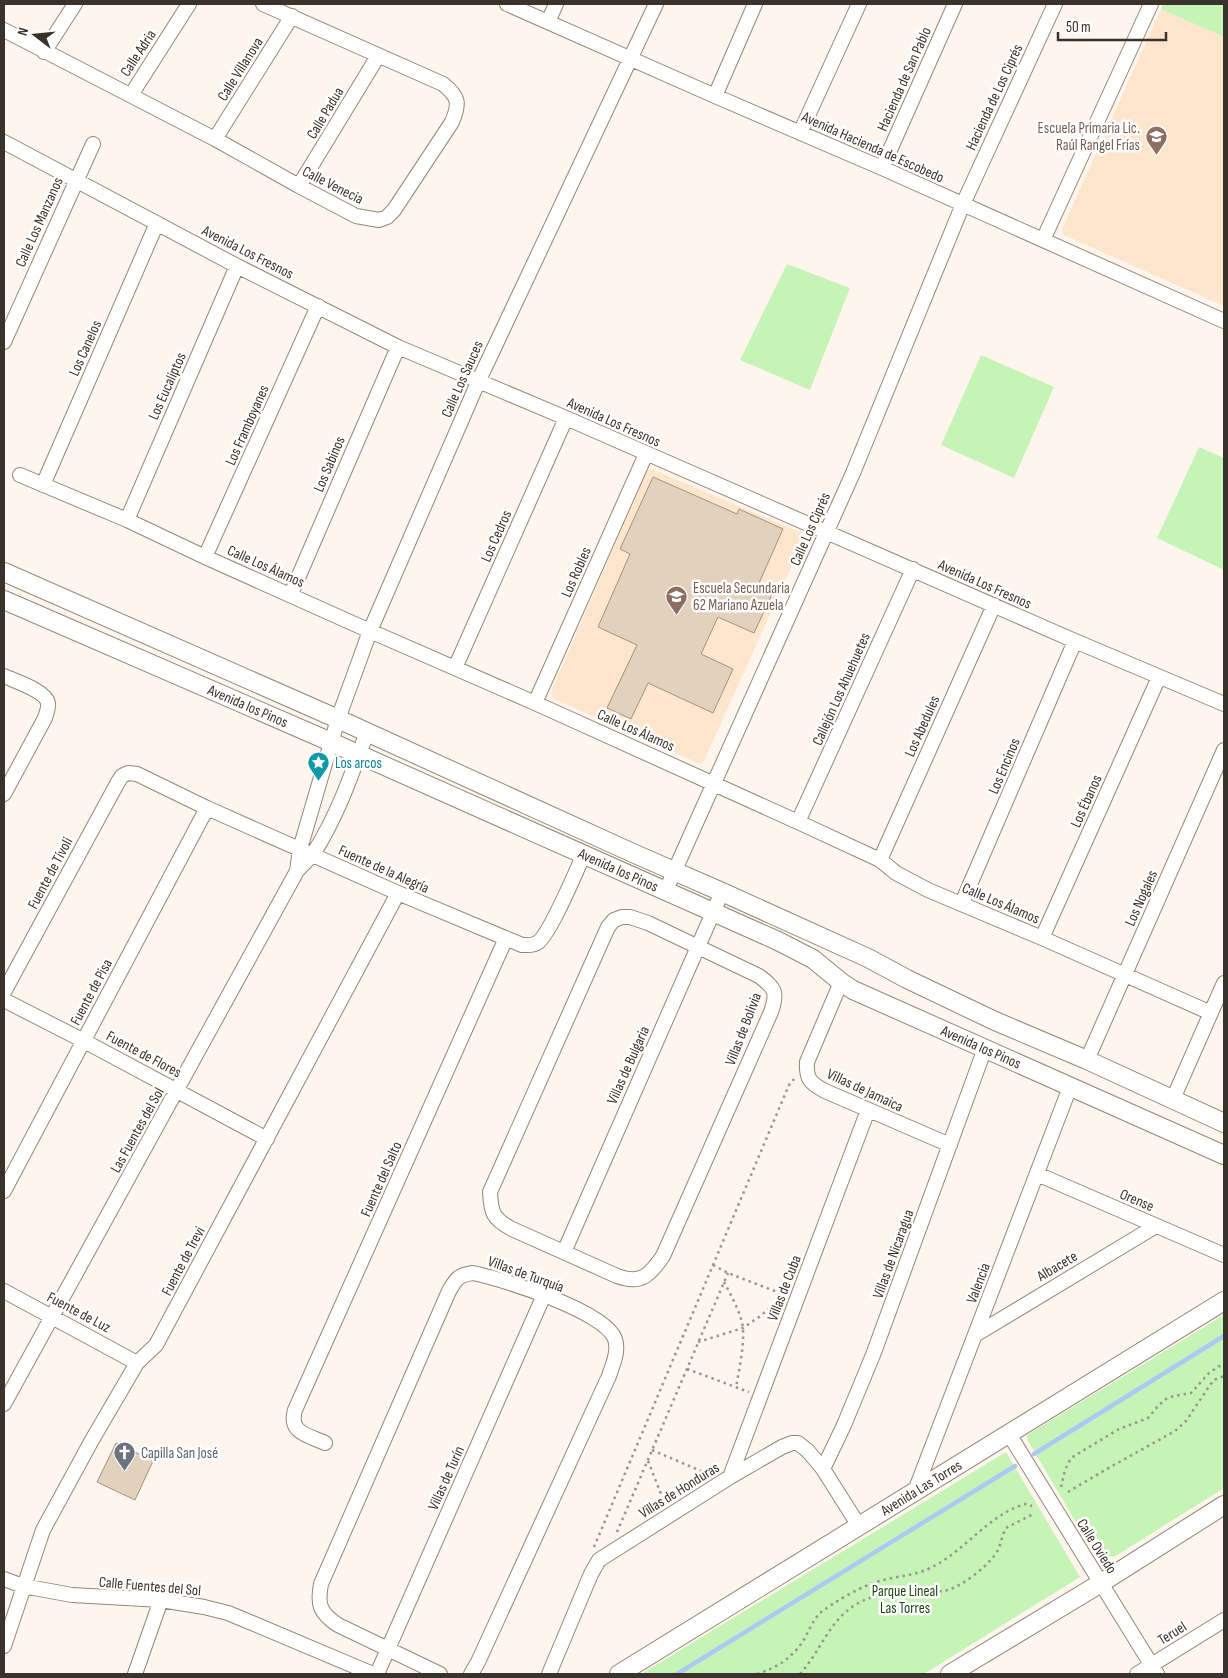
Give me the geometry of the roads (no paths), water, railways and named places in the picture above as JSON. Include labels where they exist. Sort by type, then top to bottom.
[{"type":"street","points":[[44,52],[75,4]]},
{"type":"street","name":"Calle Adria","points":[[130,95],[189,4]]},
{"type":"street","name":"Calle Venecia","points":[[4,30],[214,139],[356,216],[379,220],[387,217],[394,210],[452,122],[457,110],[457,101],[453,92],[443,84],[263,4]]},
{"type":"street","name":"Avenida Hacienda de Escobedo","points":[[507,4],[882,168],[1224,321]]},
{"type":"street","points":[[548,22],[556,4]]},
{"type":"street","name":"Calle Los Sauces","points":[[331,742],[370,631],[479,380],[656,4]]},
{"type":"street","points":[[716,96],[755,4]]},
{"type":"street","points":[[800,133],[859,4]]},
{"type":"street","name":"Hacienda de San Pablo","points":[[882,168],[956,4]]},
{"type":"street","name":"Hacienda de Los Ciprés","points":[[963,204],[1055,4]]},
{"type":"street","points":[[1043,240],[1151,4]]},
{"type":"street","name":"Calle Villanova","points":[[214,139],[292,16]]},
{"type":"street","name":"Calle Padua","points":[[299,186],[378,56]]},
{"type":"street","name":"Avenida Los Fresnos","points":[[4,142],[237,266],[398,347],[479,380],[1075,641],[1224,704]]},
{"type":"street","name":"Calle Los Manzanos","points":[[4,342],[93,144]]},
{"type":"street","name":"Calle Los Ciprés","points":[[666,890],[853,473],[963,204]]},
{"type":"street","name":"Los Canelos","points":[[43,485],[157,223]]},
{"type":"street","name":"Los Eucaliptos","points":[[127,520],[237,266]]},
{"type":"street","name":"Los Framboyanes","points":[[205,557],[318,306]]},
{"type":"street","name":"Los Sabinos","points":[[291,594],[398,347]]},
{"type":"street","name":"Los Cedros","points":[[455,668],[566,418]]},
{"type":"street","name":"Los Robles","points":[[535,703],[646,454]]},
{"type":"street","name":"Calle Los Álamos","points":[[20,475],[127,520],[205,557],[798,822],[880,860],[896,872],[928,890],[962,903],[1211,1013]]},
{"type":"street","name":"Callejón Los Ahuehuetes","points":[[798,822],[913,569]]},
{"type":"street","name":"Avenida los Pinos","points":[[4,572],[338,719],[722,892],[868,958],[995,1021],[1087,1060],[1224,1123]]},
{"type":"street","name":"Avenida los Pinos","points":[[4,600],[666,890],[813,959],[853,990],[1224,1155]]},
{"type":"street","name":"Los Abedules","points":[[880,860],[994,605]]},
{"type":"street","points":[[115,648],[126,626]]},
{"type":"street","name":"Los Encinos","points":[[962,903],[1075,641]]},
{"type":"street","points":[[4,676],[40,692],[48,700],[49,706],[45,718],[4,794]]},
{"type":"street","name":"Los Ébanos","points":[[1042,938],[1159,677]]},
{"type":"street","name":"Las Fuentes del Sol","points":[[4,1404],[306,852],[348,787],[367,732]]},
{"type":"street","name":"Las Fuentes del Sol","points":[[306,852],[331,742]]},
{"type":"street","name":"Los Nogales","points":[[1087,1060],[1224,750]]},
{"type":"street","name":"Fuente de la Alegría","points":[[128,773],[137,774],[151,780],[207,808],[398,893],[506,938],[528,945],[535,944],[541,940],[550,926],[584,854]]},
{"type":"street","name":"Fuente de Tívoli","points":[[4,992],[118,782],[122,776],[128,773]]},
{"type":"street","name":"Fuente de Pisa","points":[[4,1191],[207,808]]},
{"type":"street","name":"Villas de Bulgaria","points":[[564,1252],[722,892]]},
{"type":"street","name":"Fuente de Trevi","points":[[4,1646],[43,1530],[137,1363],[156,1345],[398,893]]},
{"type":"street","name":"Villas de Bolivia","points":[[630,917],[699,946],[759,976],[772,986],[775,992],[775,1000],[663,1256],[656,1268],[647,1276],[638,1280],[628,1280],[498,1221],[491,1209],[490,1192],[608,927],[614,920],[630,917]]},
{"type":"street","name":"Fuente del Salto","points":[[325,1443],[294,1427],[295,1410],[506,938]]},
{"type":"street","name":"Villas de Jamaica","points":[[841,982],[807,1062],[806,1073],[810,1080],[816,1086],[950,1145]]},
{"type":"street","points":[[1173,1099],[1224,983]]},
{"type":"street","name":"Fuente de Flores","points":[[4,1000],[267,1139]]},
{"type":"street","points":[[985,1048],[995,1021]]},
{"type":"street","name":"Villas de Nicaragua","points":[[823,1469],[844,1425],[873,1354],[985,1048]]},
{"type":"street","name":"Valencia","points":[[915,1491],[1070,1087]]},
{"type":"street","name":"Villas de Cuba","points":[[727,1479],[760,1397],[791,1298],[868,1110]]},
{"type":"street","name":"Orense","points":[[1037,1174],[1224,1255]]},
{"type":"street","name":"Albacete","points":[[975,1335],[1156,1226]]},
{"type":"street","name":"Villas de Turquía","points":[[440,1674],[338,1625],[327,1618],[318,1598],[321,1584],[449,1291],[455,1280],[463,1274],[473,1272],[544,1295],[596,1319],[606,1326],[614,1337],[617,1348],[609,1376],[471,1674]]},
{"type":"street","name":"Fuente de Luz","points":[[4,1291],[137,1363]]},
{"type":"street","name":"Villas de Turín","points":[[375,1674],[388,1650],[544,1295]]},
{"type":"street","name":"Avenida Las Torres","points":[[619,1674],[1224,1301]]},
{"type":"street","name":"Calle Oviedo","points":[[1009,1434],[1154,1670]]},
{"type":"street","name":"Villas de Honduras","points":[[550,1674],[594,1567],[607,1554],[782,1447],[792,1443],[808,1450],[823,1469],[859,1526]]},
{"type":"street","points":[[950,1674],[1101,1583],[1224,1505]]},
{"type":"street","name":"Calle Fuentes del Sol","points":[[4,1578],[23,1586],[72,1595],[161,1600],[228,1613],[375,1674]]},
{"type":"street","points":[[136,1674],[161,1600]]},
{"type":"street","name":"Teruel","points":[[1137,1674],[1154,1670],[1224,1620]]},
{"type":"waterway","points":[[1034,1454],[1224,1336]]},
{"type":"waterway","points":[[677,1674],[1015,1466]]},
{"type":"place","name":"Escuela Primaria Lic. Raúl Rangel Frías","points":[[1156,156]]},
{"type":"place","name":"Escuela Secundaria 62 Mariano Azuela","points":[[677,616]]},
{"type":"place","name":"Los arcos","points":[[319,782]]},
{"type":"place","name":"Capilla San José","points":[[125,1472]]},
{"type":"park label","name":"Parque Lineal Las Torres","points":[[905,1600]]}]
